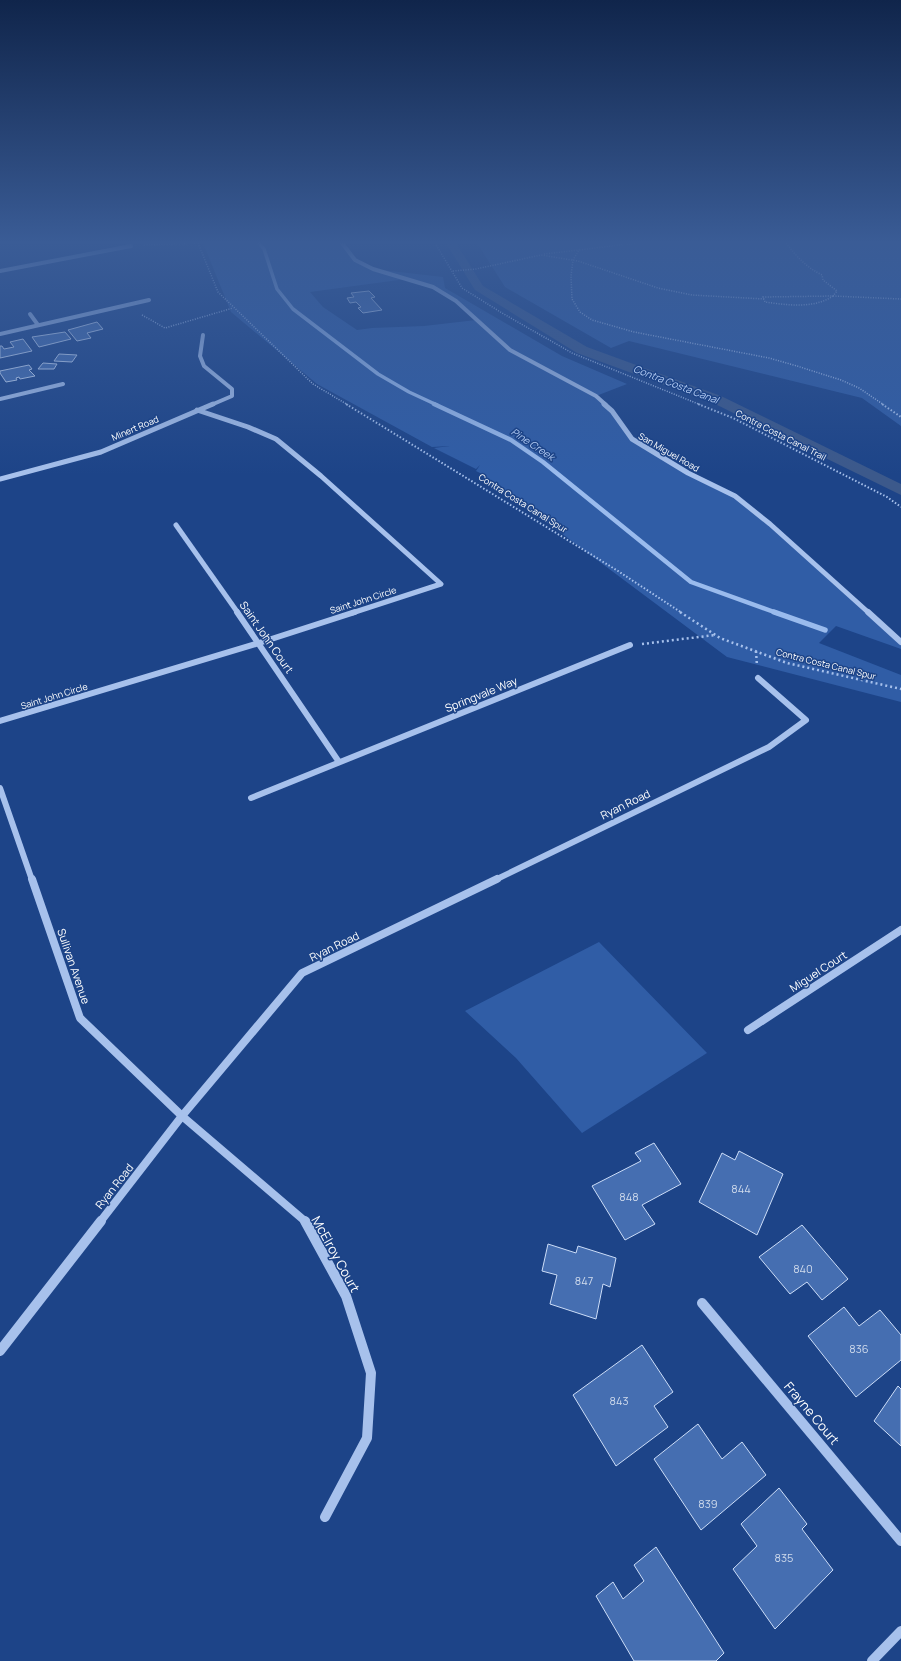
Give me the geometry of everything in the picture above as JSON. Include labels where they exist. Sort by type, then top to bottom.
[{"type":"street","points":[[35,321],[38,325]]},
{"type":"street","points":[[0,334],[58,321]]},
{"type":"street","name":"San Miguel Road","points":[[477,321],[510,350],[596,396],[612,411],[632,439],[688,473],[735,496],[773,527],[901,642]]},
{"type":"street","name":"Minert Road","points":[[0,479],[101,452],[232,396],[232,389],[204,366],[200,356],[203,335]]},
{"type":"street","points":[[0,399],[63,384]]},
{"type":"street","name":"Saint John Circle","points":[[0,721],[259,643],[441,584],[321,476],[276,439],[248,427],[197,410]]},
{"type":"street","name":"Saint John Court","points":[[176,525],[259,643],[339,762]]},
{"type":"street","name":"Springvale Way","points":[[251,798],[630,646]]},
{"type":"street","name":"Ryan Road","points":[[0,1351],[182,1116],[302,973],[769,747],[806,720],[758,678]]},
{"type":"street","name":"Sullivan Avenue","points":[[0,788],[80,1018],[182,1116]]},
{"type":"street","name":"Miguel Court","points":[[748,1030],[901,930]]},
{"type":"street","name":"McElroy Court","points":[[182,1116],[306,1222],[346,1296],[371,1373],[367,1438],[325,1517]]},
{"type":"street","name":"Frayne Court","points":[[702,1303],[901,1541]]},
{"type":"street","points":[[872,1661],[901,1631]]},
{"type":"path","points":[[152,321],[165,328],[190,321]]},
{"type":"path","name":"Contra Costa Canal Spur","points":[[246,321],[313,384],[428,452],[618,571],[720,638],[787,663],[901,689]]},
{"type":"path","name":"Contra Costa Canal Trail","points":[[515,321],[559,347],[578,356],[733,418],[888,497],[901,507]]},
{"type":"path","points":[[594,321],[634,332],[769,358],[797,366],[841,380],[859,388],[901,417]]},
{"type":"path","points":[[630,646],[715,635]]},
{"type":"shaded area","points":[[241,321],[343,321],[357,330],[424,326],[472,321],[501,321],[562,356],[627,384],[596,396],[637,442],[688,473],[735,496],[901,642],[901,649],[836,626],[819,643],[901,675],[901,702],[727,657],[476,471],[480,465],[476,469],[434,448],[450,446],[432,447],[317,384]]},
{"type":"shaded area","points":[[563,321],[901,321],[901,426],[862,398],[629,341],[611,348]]},
{"type":"shaded area","points":[[599,942],[707,1053],[582,1133],[516,1058],[465,1011]]},
{"type":"building","points":[[97,322],[103,329],[87,333],[91,338],[77,341],[68,330]]},
{"type":"building","points":[[65,332],[71,339],[39,347],[32,337]]},
{"type":"building","points":[[23,339],[32,351],[0,358],[0,346],[4,349],[14,347],[10,342]]},
{"type":"building","points":[[59,354],[77,355],[72,362],[54,361]]},
{"type":"building","points":[[43,363],[57,364],[54,369],[38,369]]},
{"type":"building","points":[[29,365],[32,369],[29,370],[35,376],[20,379],[19,377],[16,378],[17,380],[6,382],[0,373],[0,371]]},
{"type":"building","points":[[654,1143],[681,1184],[642,1205],[655,1224],[625,1240],[592,1186],[641,1161],[635,1153]]},
{"type":"building","points":[[739,1151],[783,1174],[757,1235],[699,1202],[722,1153],[735,1160]]},
{"type":"building","points":[[802,1225],[848,1279],[822,1300],[807,1282],[790,1294],[759,1257]]},
{"type":"building","points":[[548,1244],[576,1253],[578,1246],[616,1258],[610,1287],[603,1284],[596,1319],[550,1304],[557,1275],[542,1271]]},
{"type":"building","points":[[844,1307],[859,1326],[880,1310],[901,1335],[901,1360],[856,1397],[808,1336]]},
{"type":"building","points":[[642,1345],[673,1392],[654,1406],[668,1427],[616,1466],[573,1395]]},
{"type":"building","points":[[898,1386],[901,1389],[901,1446],[874,1421]]},
{"type":"building","points":[[698,1424],[722,1459],[742,1442],[766,1475],[701,1530],[654,1459]]},
{"type":"building","points":[[779,1488],[807,1524],[802,1529],[833,1570],[775,1629],[733,1569],[757,1546],[741,1524]]},
{"type":"building","points":[[656,1547],[724,1653],[716,1661],[634,1661],[596,1596],[613,1582],[623,1599],[644,1581],[634,1565]]},
{"type":"waterway","name":"Pine Creek","points":[[308,321],[378,374],[409,392],[437,405]]},
{"type":"waterway","name":"Contra Costa Canal","points":[[533,321],[582,350],[716,399],[901,490]]},
{"type":"waterway","name":"Pine Creek","points":[[434,404],[511,440],[543,462],[691,582],[777,613]]},
{"type":"waterway","name":"Pine Creek","points":[[774,612],[825,630]]}]
